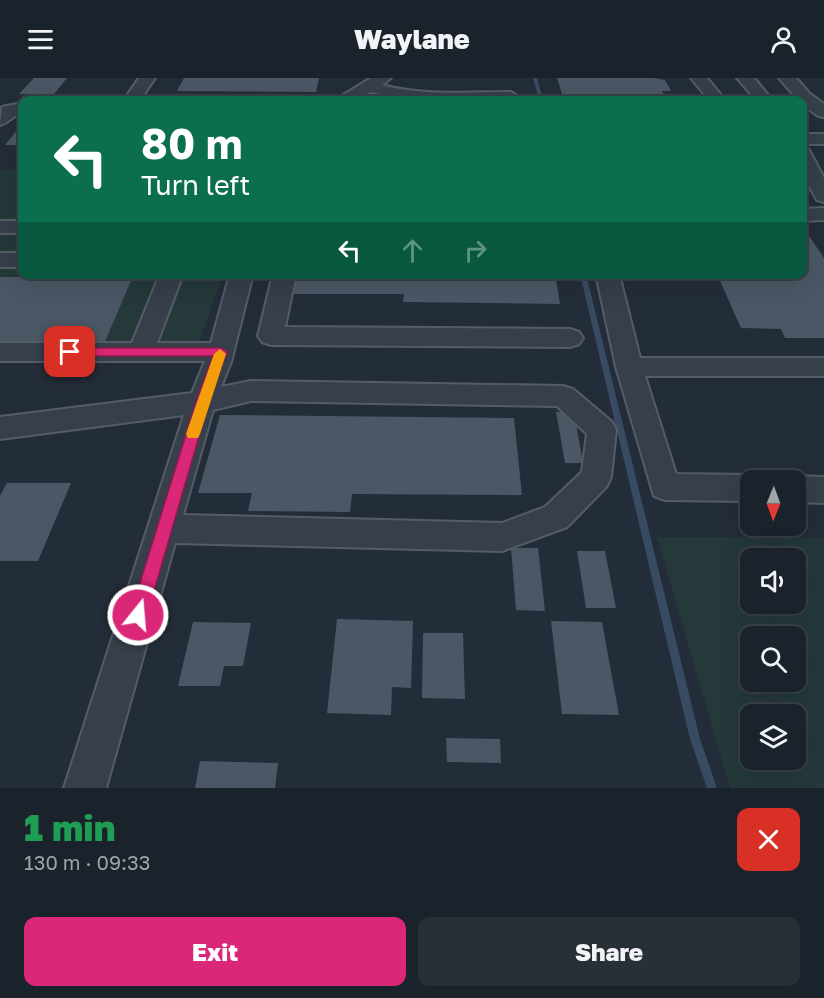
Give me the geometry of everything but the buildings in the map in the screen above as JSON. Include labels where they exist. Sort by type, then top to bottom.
[{"type":"street","points":[[135,96],[147,78]]},
{"type":"street","points":[[424,96],[429,78]]},
{"type":"street","points":[[466,78],[467,96]]},
{"type":"street","points":[[508,78],[511,96]]},
{"type":"street","points":[[699,78],[714,96]]},
{"type":"street","points":[[745,78],[761,96]]},
{"type":"street","points":[[787,78],[803,96]]},
{"type":"street","points":[[351,96],[377,83],[388,93],[410,96]]},
{"type":"street","points":[[807,99],[824,112]]},
{"type":"street","points":[[0,120],[8,111],[18,109]]},
{"type":"street","points":[[807,139],[824,140]]},
{"type":"street","points":[[807,164],[824,196]]},
{"type":"street","points":[[807,215],[824,214]]},
{"type":"street","points":[[0,227],[18,227]]},
{"type":"street","points":[[0,260],[18,260]]},
{"type":"street","points":[[141,352],[170,279]]},
{"type":"street","points":[[85,788],[202,402],[219,357],[241,279]]},
{"type":"street","points":[[284,279],[271,336],[570,338]]},
{"type":"street","points":[[609,279],[629,367],[665,487],[740,488]]},
{"type":"street","points":[[0,351],[141,352],[219,357]]},
{"type":"street","points":[[629,367],[824,367]]},
{"type":"street","points":[[0,428],[202,402],[251,391],[563,396],[602,430],[596,477],[556,517],[502,537],[165,529]]},
{"type":"street","points":[[806,489],[824,489]]},
{"type":"green space","points":[[0,170],[18,170],[18,279],[222,279],[194,357],[0,355]]},
{"type":"green space","points":[[657,537],[824,538],[824,788],[730,788]]},
{"type":"waterway","points":[[535,78],[540,96]]},
{"type":"waterway","points":[[584,279],[695,739],[712,788]]},
{"type":"slow traffic","points":[[193,434],[220,354]]},
{"type":"route","points":[[70,352],[221,352],[202,402],[138,615]]}]
